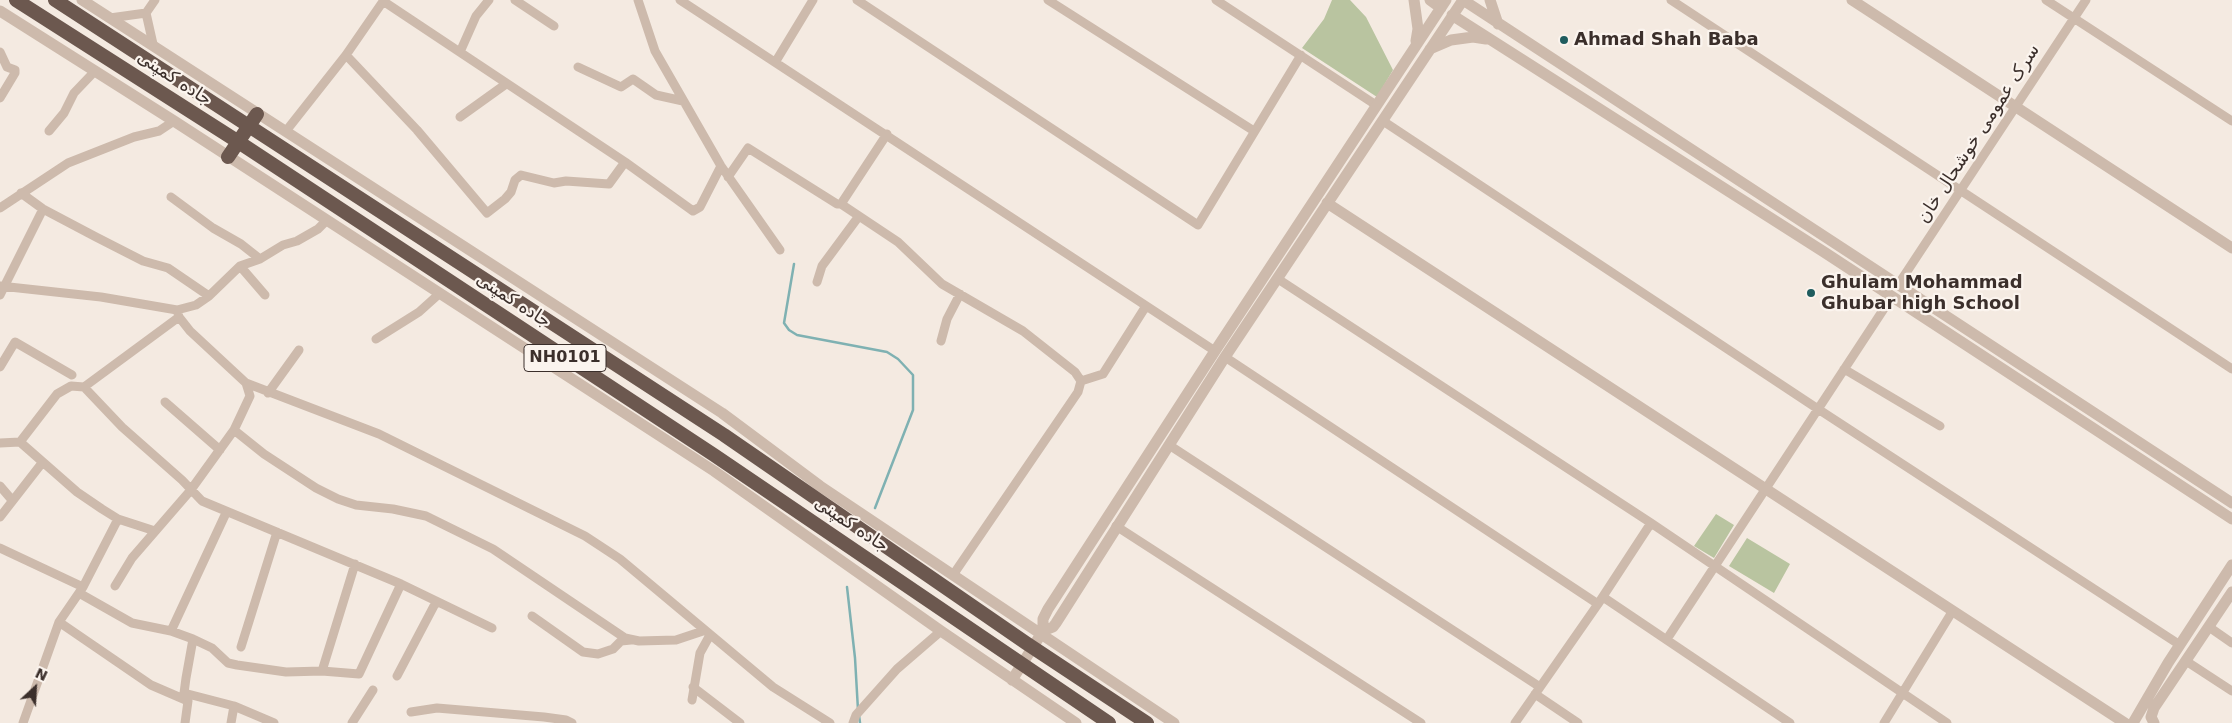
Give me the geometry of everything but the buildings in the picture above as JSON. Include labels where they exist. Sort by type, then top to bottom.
[{"type":"highway","name":"جاده کمپنی","points":[[16,0],[237,141],[714,455],[1109,723]]},
{"type":"highway","name":"جاده کمپنی","points":[[55,0],[724,435],[1033,648],[1146,723]]},
{"type":"highway","points":[[228,157],[257,114]]},
{"type":"street","points":[[82,0],[153,44],[257,114],[722,413],[820,486],[1174,723]]},
{"type":"street","points":[[110,18],[146,13],[155,0]]},
{"type":"street","points":[[460,52],[476,16],[489,0]]},
{"type":"street","points":[[515,0],[554,26]]},
{"type":"street","points":[[638,0],[655,52],[721,166],[780,250]]},
{"type":"street","points":[[680,0],[776,61],[1215,351]]},
{"type":"street","points":[[776,61],[814,0]]},
{"type":"street","points":[[857,0],[1198,225],[1301,55]]},
{"type":"street","points":[[1048,0],[1254,131]]},
{"type":"street","points":[[1216,0],[1376,105]]},
{"type":"street","points":[[1414,0],[1418,29],[1416,46]]},
{"type":"street","points":[[1430,0],[1443,4],[1452,15],[1824,252],[1891,298],[2232,519]]},
{"type":"street","points":[[1042,633],[1053,627],[1056,623],[1116,526],[1226,357],[1463,0],[2232,502]]},
{"type":"street","points":[[1490,0],[1498,24]]},
{"type":"street","points":[[1671,0],[1963,190],[2232,369]]},
{"type":"street","points":[[1852,0],[2232,248]]},
{"type":"street","points":[[2046,0],[2232,121]]},
{"type":"street","name":"سرک عمومی خوشحال خان","points":[[1898,285],[1963,190],[2086,0]]},
{"type":"street","points":[[286,131],[346,55],[384,1],[625,162],[693,211],[700,207],[721,166]]},
{"type":"street","points":[[1012,680],[1042,633],[1043,619],[1048,609],[1253,292],[1443,4]]},
{"type":"street","points":[[0,11],[174,120],[438,294],[714,471],[941,631],[1076,723]]},
{"type":"street","points":[[146,13],[153,44]]},
{"type":"street","points":[[1430,49],[1451,40],[1473,37],[1490,39]]},
{"type":"street","points":[[0,52],[7,68],[15,73],[0,98]]},
{"type":"street","points":[[346,55],[417,130],[487,213],[505,199],[511,192],[515,180],[522,175],[554,183],[566,181],[609,184],[625,162]]},
{"type":"street","points":[[578,67],[621,88],[634,79],[656,95],[683,101]]},
{"type":"street","points":[[49,130],[64,113],[74,93],[96,71]]},
{"type":"street","points":[[460,117],[506,84]]},
{"type":"street","points":[[0,208],[21,192],[68,163],[134,137],[159,131],[174,120]]},
{"type":"street","points":[[1382,121],[2180,645]]},
{"type":"street","points":[[841,204],[887,134]]},
{"type":"street","points":[[728,177],[748,148],[837,204],[841,204],[898,242],[925,269],[960,294],[1023,331],[1074,372],[1081,380]]},
{"type":"street","points":[[21,192],[43,208],[143,261],[168,268],[209,296]]},
{"type":"street","points":[[171,197],[260,259]]},
{"type":"street","points":[[1327,203],[2125,723]]},
{"type":"street","points":[[43,208],[1,289],[101,297],[178,313],[190,331],[246,383],[379,434],[585,536],[620,559],[773,688],[830,723]]},
{"type":"street","points":[[817,282],[822,266],[859,216]]},
{"type":"street","points":[[84,387],[178,313],[196,305],[209,296],[240,266],[260,259],[284,245],[297,242],[326,221]]},
{"type":"street","points":[[1824,252],[1832,242]]},
{"type":"street","points":[[240,266],[265,295]]},
{"type":"street","points":[[1278,279],[1651,523],[1947,723]]},
{"type":"street","points":[[1253,292],[1264,300]]},
{"type":"street","points":[[376,339],[419,312],[438,294]]},
{"type":"street","points":[[941,341],[947,319],[960,294]]},
{"type":"street","points":[[1667,639],[1891,298]]},
{"type":"street","points":[[1081,380],[1103,374],[1146,306]]},
{"type":"street","points":[[1972,349],[1979,338]]},
{"type":"street","points":[[0,367],[15,342],[72,375]]},
{"type":"street","points":[[268,393],[299,350]]},
{"type":"street","points":[[1226,357],[1601,600],[1667,639],[1790,723]]},
{"type":"street","points":[[1844,369],[1940,426]]},
{"type":"street","points":[[953,575],[1078,392],[1081,380]]},
{"type":"street","points":[[115,586],[132,558],[190,491],[234,430],[250,396],[246,383]]},
{"type":"street","points":[[0,444],[20,442],[57,394],[71,386],[84,387],[122,427],[182,480],[190,491],[202,501],[226,513],[278,532],[401,584],[492,628]]},
{"type":"street","points":[[165,402],[220,450]]},
{"type":"street","points":[[1174,415],[1184,422]]},
{"type":"street","points":[[234,430],[264,454],[316,488],[338,499],[356,505],[393,509],[426,516],[493,549],[625,638],[640,642],[676,640],[706,633]]},
{"type":"street","points":[[20,442],[77,492],[118,519],[155,530]]},
{"type":"street","points":[[1169,445],[1538,690],[1578,723]]},
{"type":"street","points":[[0,517],[42,463]]},
{"type":"street","points":[[0,486],[12,500]]},
{"type":"street","points":[[171,630],[226,513]]},
{"type":"street","points":[[23,723],[59,622],[81,590],[118,519]]},
{"type":"street","points":[[1515,723],[1601,600],[1651,523]]},
{"type":"street","points":[[1116,526],[1421,723]]},
{"type":"street","points":[[241,647],[278,532]]},
{"type":"street","points":[[0,548],[81,590],[132,623],[171,630],[194,639],[212,648],[228,663],[237,666],[286,672],[361,673],[401,584]]},
{"type":"street","points":[[322,671],[355,564]]},
{"type":"street","points":[[2133,723],[2180,645],[2232,565]]},
{"type":"street","points":[[2154,723],[2151,717],[2154,708],[2232,592]]},
{"type":"street","points":[[397,676],[436,602]]},
{"type":"street","points":[[1884,723],[1952,612]]},
{"type":"street","points":[[532,616],[583,652],[598,654],[613,649],[621,641],[632,640]]},
{"type":"street","points":[[59,622],[151,685],[186,697],[234,706],[274,723]]},
{"type":"street","points":[[2209,627],[2232,643]]},
{"type":"street","points":[[857,716],[897,669],[941,631]]},
{"type":"street","points":[[692,700],[700,653],[706,633]]},
{"type":"street","points":[[186,723],[190,647],[194,639]]},
{"type":"street","points":[[2186,661],[2232,691]]},
{"type":"street","points":[[693,687],[740,723]]},
{"type":"street","points":[[352,723],[373,690]]},
{"type":"street","points":[[231,723],[234,706]]},
{"type":"street","points":[[411,712],[437,708],[544,717],[566,720],[572,723]]},
{"type":"green space","points":[[1332,0],[1350,0],[1366,17],[1393,70],[1377,97],[1302,48],[1324,19]]},
{"type":"green space","points":[[1716,514],[1734,525],[1714,558],[1694,546]]},
{"type":"green space","points":[[1747,538],[1790,564],[1774,593],[1729,566]]},
{"type":"waterway","points":[[794,264],[784,323],[789,330],[797,335],[887,352],[898,359],[913,375],[913,410],[875,508]]},
{"type":"waterway","points":[[847,587],[855,658],[858,710]]},
{"type":"waterway","points":[[859,715],[860,723]]},
{"type":"place","name":"Ahmad Shah Baba","points":[[1564,40]]},
{"type":"place","name":"Ghulam Mohammad Ghubar high School","points":[[1811,293]]}]
